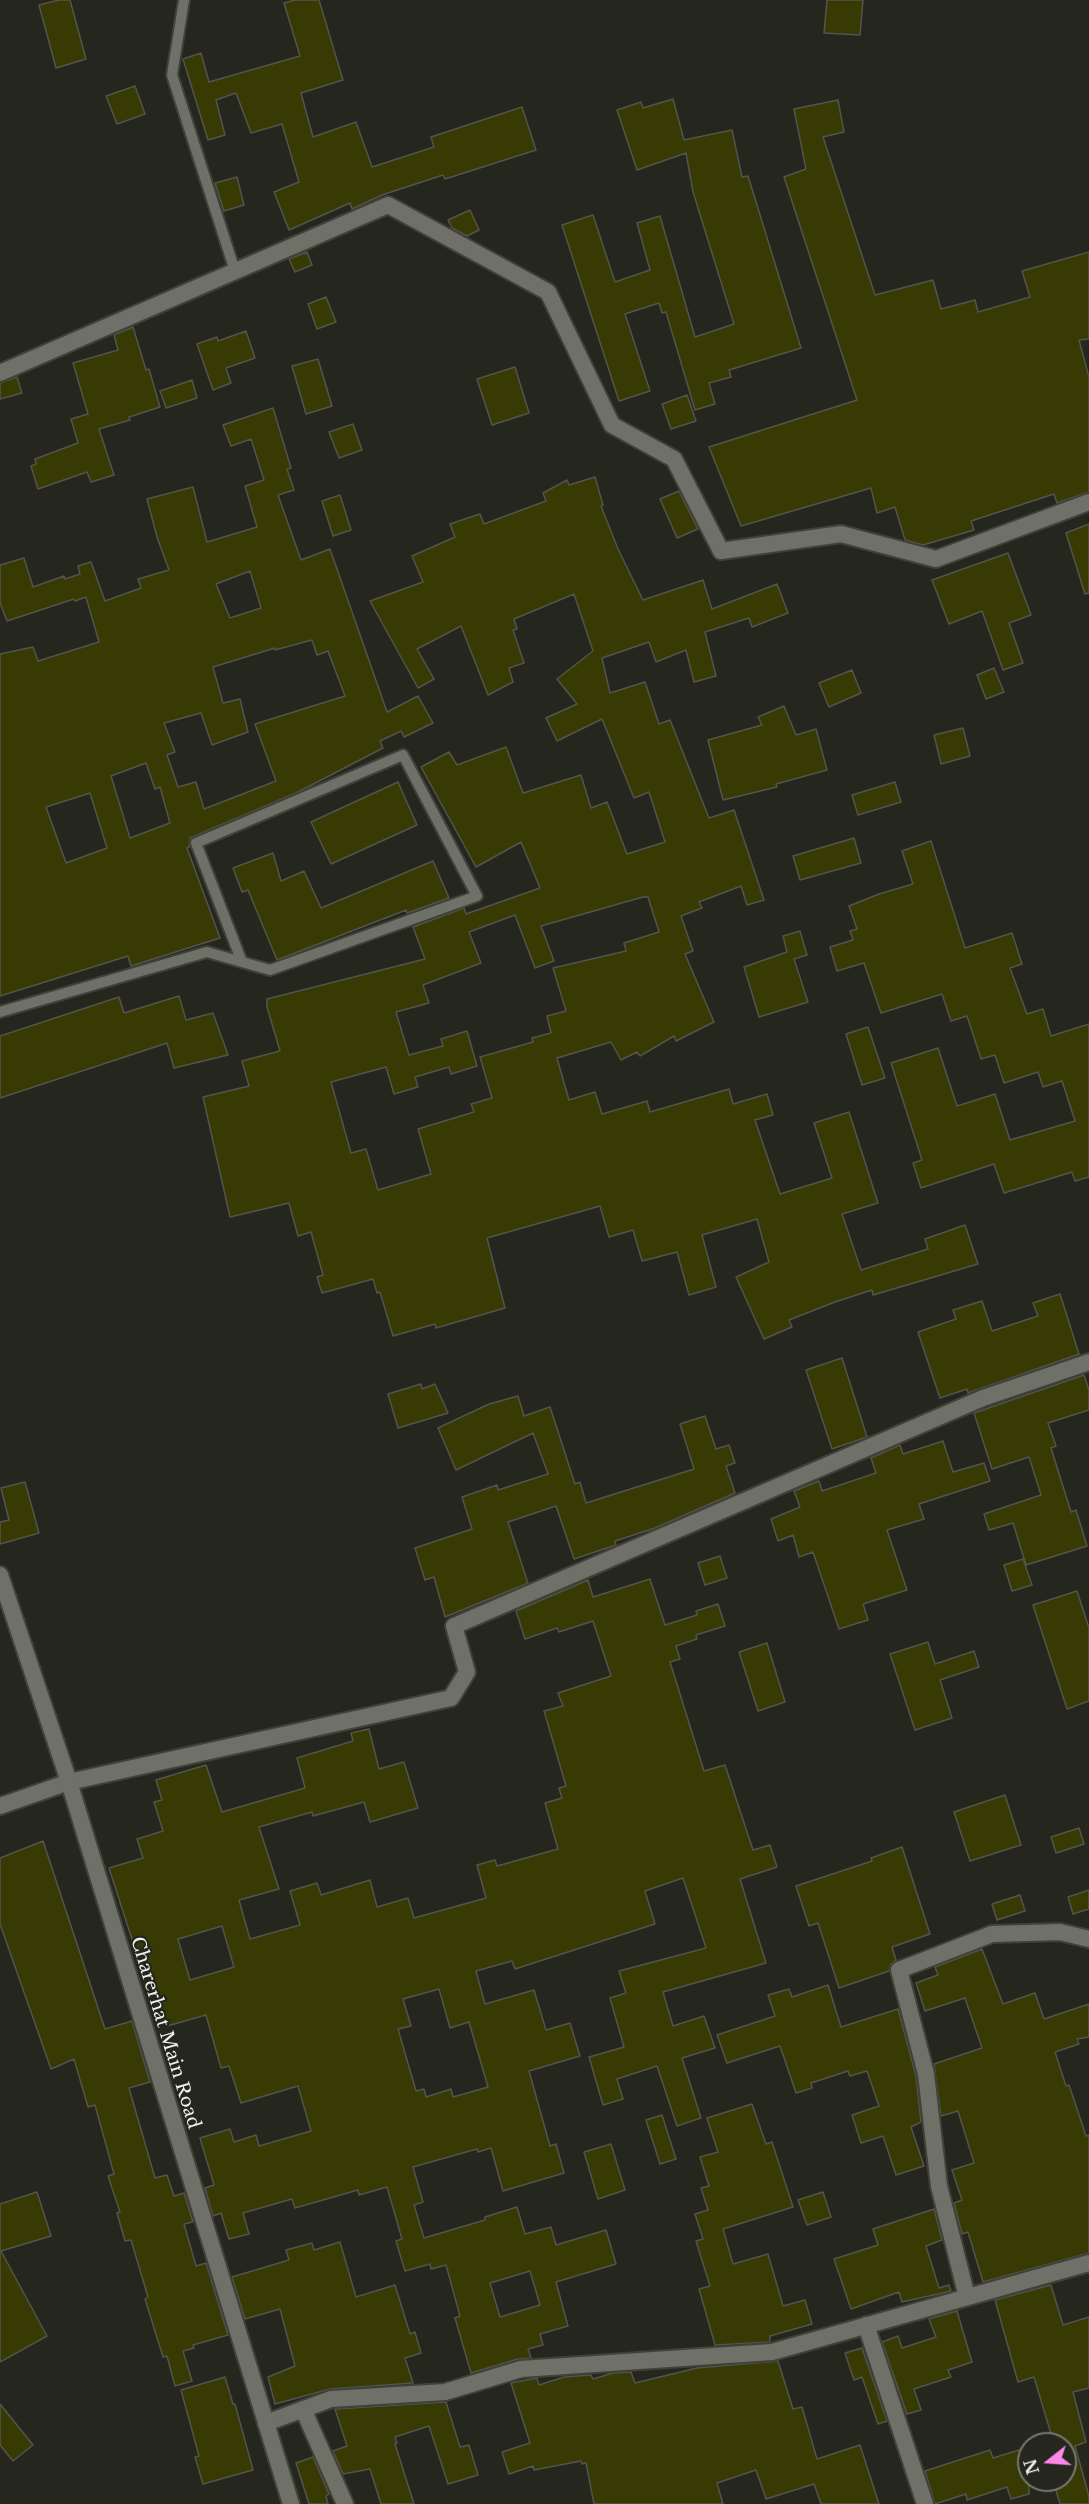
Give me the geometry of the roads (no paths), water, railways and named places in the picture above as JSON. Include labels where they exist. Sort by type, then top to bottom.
[{"type":"street","points":[[0,373],[388,204],[548,292],[612,425],[674,459],[721,551],[841,534],[936,559],[1089,502]]},
{"type":"street","points":[[0,1806],[69,1782],[451,1698],[467,1672],[454,1626],[983,1398],[1089,1362]]},
{"type":"street","name":"Charerhat Main Road","points":[[0,1575],[69,1782],[291,2504]]},
{"type":"street","points":[[967,2297],[939,2186],[926,2074],[899,1970],[992,1935],[1060,1932],[1089,1939]]},
{"type":"street","points":[[266,2423],[331,2399],[445,2392],[521,2369],[771,2352],[1089,2263]]},
{"type":"street","points":[[866,2325],[925,2504]]},
{"type":"street","points":[[303,2409],[345,2504]]},
{"type":"lane","points":[[184,0],[172,75],[235,271]]},
{"type":"lane","points":[[0,1012],[207,952],[242,962],[270,970],[477,896],[402,755],[196,843],[242,962]]}]
